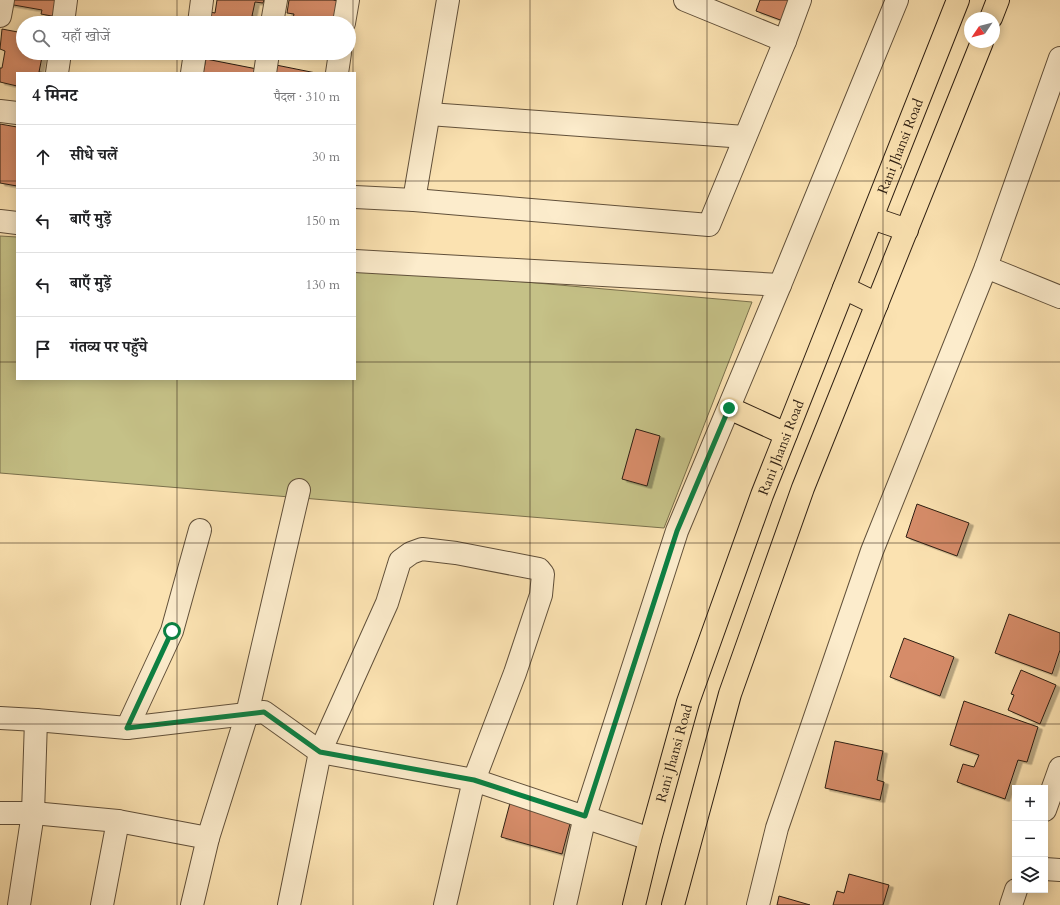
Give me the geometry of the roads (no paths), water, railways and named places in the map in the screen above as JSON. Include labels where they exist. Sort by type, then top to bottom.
[{"type":"highway","name":"Rani Jhansi Road","points":[[634,905],[650,839],[688,702],[762,495],[958,0]]},
{"type":"highway","points":[[993,12],[998,0]]},
{"type":"highway","points":[[673,905],[730,694],[803,488],[980,48]]},
{"type":"highway","points":[[872,218],[907,230]]},
{"type":"highway","points":[[844,288],[877,304]]},
{"type":"highway","points":[[729,408],[786,434]]},
{"type":"street","points":[[0,16],[3,0]]},
{"type":"street","points":[[64,16],[66,0]]},
{"type":"street","points":[[200,16],[202,0]]},
{"type":"street","points":[[273,16],[276,0]]},
{"type":"street","points":[[345,16],[348,0]]},
{"type":"street","points":[[414,200],[448,0]]},
{"type":"street","points":[[685,0],[785,41]]},
{"type":"street","points":[[356,197],[414,200],[709,225],[785,41],[800,0]]},
{"type":"street","points":[[564,905],[585,816],[677,531],[897,0]]},
{"type":"street","points":[[758,905],[776,828],[872,551],[986,267],[1060,58]]},
{"type":"street","points":[[57,72],[59,60]]},
{"type":"street","points":[[192,72],[194,60]]},
{"type":"street","points":[[265,72],[267,60]]},
{"type":"street","points":[[337,72],[339,60]]},
{"type":"street","points":[[0,110],[16,113]]},
{"type":"street","points":[[429,114],[745,137]]},
{"type":"street","points":[[0,221],[16,223]]},
{"type":"street","points":[[356,260],[780,285]]},
{"type":"street","points":[[986,267],[1060,297]]},
{"type":"street","points":[[192,905],[208,838],[247,714],[298,490]]},
{"type":"street","points":[[127,728],[172,631],[200,530]]},
{"type":"street","points":[[289,905],[320,752],[387,602],[400,561],[410,553],[422,549],[456,552],[539,569],[543,574],[541,595],[515,673],[474,780],[445,905]]},
{"type":"street","points":[[0,718],[127,728],[264,712],[320,752],[474,780],[650,839]]},
{"type":"street","points":[[19,905],[33,813],[36,720]]},
{"type":"street","points":[[1048,802],[1060,768]]},
{"type":"street","points":[[0,813],[33,813],[118,821],[208,838]]},
{"type":"street","points":[[102,905],[118,821]]},
{"type":"street","points":[[1048,869],[1060,870]]},
{"type":"street","points":[[1011,905],[1015,893]]}]
